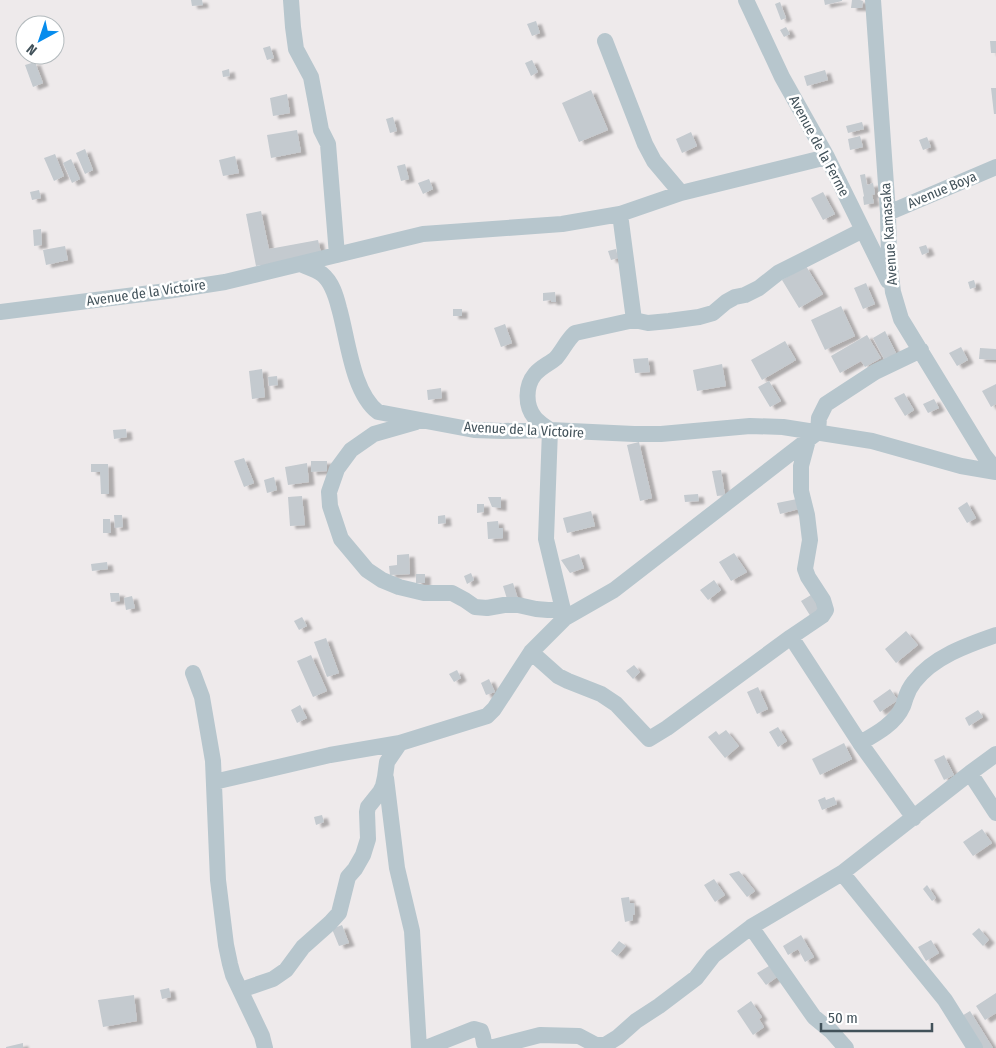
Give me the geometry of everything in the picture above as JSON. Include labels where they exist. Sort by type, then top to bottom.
[{"type":"street","points":[[291,0],[296,49],[311,77],[321,130],[328,144],[337,255]]},
{"type":"street","name":"Avenue de la Ferme","points":[[746,0],[782,77],[827,157],[893,292]]},
{"type":"street","name":"Avenue Kamasaka","points":[[873,0],[888,213],[889,259],[893,292],[901,319],[990,452],[996,471]]},
{"type":"street","points":[[605,41],[645,144],[654,161],[681,193]]},
{"type":"street","points":[[300,264],[423,234],[562,224],[620,214],[681,193],[827,157]]},
{"type":"street","name":"Avenue Boya","points":[[888,213],[996,167]]},
{"type":"street","points":[[620,214],[634,320]]},
{"type":"street","points":[[564,613],[546,539],[550,430],[534,418],[529,406],[527,398],[533,376],[560,354],[568,339],[575,333],[634,320],[648,323],[699,318],[713,313],[735,297],[745,295],[759,288],[778,273],[863,230]]},
{"type":"street","name":"Avenue de la Victoire","points":[[0,312],[176,290],[225,282],[300,264],[322,275],[330,284],[342,318],[352,365],[372,407],[378,412],[474,430],[550,430],[661,434],[750,426],[783,427],[813,436],[872,441],[961,466],[996,471]]},
{"type":"street","points":[[531,652],[558,676],[568,682],[601,694],[616,704],[649,739],[822,616],[826,610],[823,600],[805,569],[810,540],[807,515],[801,491],[801,466],[826,404],[875,372],[921,350]]},
{"type":"street","points":[[422,420],[374,434],[351,450],[337,469],[329,492],[329,499],[341,540],[367,570],[382,580],[399,587],[424,593],[452,593],[475,607],[487,608],[518,605],[564,613]]},
{"type":"street","points":[[214,782],[330,755],[400,743],[488,716],[531,652],[564,613],[614,590],[813,436]]},
{"type":"street","points":[[860,743],[881,732],[895,718],[902,707],[907,691],[931,664],[954,652],[996,635]]},
{"type":"street","points":[[791,637],[860,743],[914,818]]},
{"type":"street","points":[[193,672],[202,697],[213,762],[218,880],[226,945],[233,975],[262,1036],[265,1048]]},
{"type":"street","points":[[400,743],[387,762],[386,777],[397,868],[412,931],[419,1048]]},
{"type":"street","points":[[426,1048],[474,1029],[481,1031],[484,1043],[488,1047],[540,1035],[579,1036],[596,1047],[605,1045],[696,978],[712,956],[751,927],[842,873],[996,754]]},
{"type":"street","points":[[970,773],[996,813]]},
{"type":"street","points":[[241,990],[273,979],[286,970],[303,947],[339,913],[348,877],[363,855],[368,838],[368,807],[380,792],[386,777]]},
{"type":"street","points":[[842,873],[945,1000],[974,1048]]},
{"type":"street","points":[[751,927],[814,1017],[831,1031],[846,1048]]},
{"type":"building","points":[[191,0],[202,0],[203,5],[192,6]]},
{"type":"building","points":[[824,0],[842,0],[842,1],[825,5]]},
{"type":"building","points":[[852,0],[863,1],[862,8],[851,8]]},
{"type":"building","points":[[780,2],[786,18],[781,20],[775,4]]},
{"type":"building","points":[[536,21],[540,33],[532,36],[527,24]]},
{"type":"building","points":[[786,27],[790,34],[784,37],[780,30]]},
{"type":"building","points":[[990,41],[996,41],[996,53],[991,53]]},
{"type":"building","points":[[270,46],[274,58],[267,60],[263,48]]},
{"type":"building","points":[[532,60],[538,72],[531,76],[525,63]]},
{"type":"building","points":[[25,65],[36,65],[43,83],[33,87]]},
{"type":"building","points":[[229,69],[230,76],[223,77],[222,71]]},
{"type":"building","points":[[825,70],[828,80],[807,86],[804,76]]},
{"type":"building","points":[[991,88],[996,88],[996,114],[994,114]]},
{"type":"building","points":[[591,90],[608,130],[579,142],[562,103]]},
{"type":"building","points":[[287,94],[290,113],[273,116],[270,98]]},
{"type":"building","points":[[393,117],[397,131],[390,133],[386,119]]},
{"type":"building","points":[[862,122],[864,129],[848,133],[846,126]]},
{"type":"building","points":[[297,130],[301,152],[271,158],[267,135]]},
{"type":"building","points":[[691,132],[697,146],[682,153],[676,139]]},
{"type":"building","points":[[860,136],[863,147],[850,150],[848,139]]},
{"type":"building","points":[[927,137],[931,147],[923,150],[919,140]]},
{"type":"building","points":[[85,149],[93,170],[85,174],[76,153]]},
{"type":"building","points":[[55,154],[64,176],[54,181],[44,158]]},
{"type":"building","points":[[235,156],[239,173],[223,176],[219,160]]},
{"type":"building","points":[[71,159],[80,179],[72,183],[63,163]]},
{"type":"building","points":[[405,164],[409,179],[401,181],[397,166]]},
{"type":"building","points":[[865,174],[867,185],[873,183],[875,194],[872,195],[874,203],[864,205],[860,175]]},
{"type":"building","points":[[429,179],[433,189],[423,194],[418,183]]},
{"type":"building","points":[[39,190],[41,198],[32,200],[30,192]]},
{"type":"building","points":[[823,192],[835,214],[823,220],[811,198]]},
{"type":"building","points":[[261,211],[269,249],[318,240],[321,253],[256,266],[246,214]]},
{"type":"building","points":[[41,229],[42,245],[34,246],[33,230]]},
{"type":"building","points":[[926,245],[929,252],[922,255],[919,247]]},
{"type":"building","points":[[65,246],[68,260],[46,265],[43,250]]},
{"type":"building","points":[[616,249],[618,258],[611,260],[608,251]]},
{"type":"building","points":[[806,266],[823,294],[799,308],[782,280]]},
{"type":"building","points":[[974,280],[976,287],[970,289],[968,282]]},
{"type":"building","points":[[866,283],[875,304],[863,309],[854,288]]},
{"type":"building","points":[[555,292],[556,302],[551,302],[551,300],[543,301],[543,293]]},
{"type":"building","points":[[841,306],[855,336],[825,350],[811,320]]},
{"type":"building","points":[[453,309],[462,309],[462,316],[453,316]]},
{"type":"building","points":[[505,324],[512,343],[501,347],[494,328]]},
{"type":"building","points":[[885,331],[896,353],[884,359],[873,338]]},
{"type":"building","points":[[867,335],[881,358],[865,367],[861,361],[840,373],[831,356]]},
{"type":"building","points":[[785,341],[796,360],[762,380],[751,360]]},
{"type":"building","points":[[961,347],[968,360],[957,366],[949,353]]},
{"type":"building","points":[[980,348],[996,349],[996,360],[979,359]]},
{"type":"building","points":[[648,358],[650,372],[635,373],[633,359]]},
{"type":"building","points":[[722,364],[726,386],[697,391],[693,370]]},
{"type":"building","points":[[262,369],[265,397],[252,399],[249,371]]},
{"type":"building","points":[[277,376],[278,385],[269,386],[268,377]]},
{"type":"building","points":[[769,381],[781,401],[770,407],[758,387]]},
{"type":"building","points":[[996,384],[996,404],[991,407],[982,391]]},
{"type":"building","points":[[441,388],[442,398],[428,400],[427,390]]},
{"type":"building","points":[[904,393],[914,410],[905,416],[894,398]]},
{"type":"building","points":[[934,399],[939,408],[928,413],[923,404]]},
{"type":"building","points":[[126,429],[127,437],[114,439],[113,430]]},
{"type":"building","points":[[639,442],[652,498],[640,501],[627,445]]},
{"type":"building","points":[[244,458],[254,483],[244,487],[234,461]]},
{"type":"building","points":[[311,461],[327,461],[327,471],[311,472]]},
{"type":"building","points":[[307,463],[309,482],[288,485],[285,467]]},
{"type":"building","points":[[91,464],[108,464],[109,494],[101,494],[100,472],[91,472]]},
{"type":"building","points":[[721,470],[725,495],[717,496],[712,471]]},
{"type":"building","points":[[274,477],[277,490],[267,493],[264,480]]},
{"type":"building","points":[[698,494],[699,501],[685,502],[684,495]]},
{"type":"building","points":[[302,496],[305,525],[290,526],[288,497]]},
{"type":"building","points":[[488,497],[501,497],[501,508],[492,507]]},
{"type":"building","points":[[797,499],[799,509],[780,514],[777,503]]},
{"type":"building","points":[[967,502],[976,518],[967,523],[958,508]]},
{"type":"building","points":[[477,504],[484,504],[484,512],[477,513]]},
{"type":"building","points":[[591,511],[595,526],[567,533],[563,518]]},
{"type":"building","points":[[114,515],[122,515],[123,527],[115,528]]},
{"type":"building","points":[[445,515],[446,523],[438,524],[438,516]]},
{"type":"building","points":[[103,519],[110,519],[111,533],[103,533]]},
{"type":"building","points":[[498,521],[499,528],[503,528],[503,538],[488,539],[487,522]]},
{"type":"building","points":[[734,553],[747,572],[731,581],[719,562]]},
{"type":"building","points":[[409,554],[410,574],[390,575],[389,566],[397,565],[397,555]]},
{"type":"building","points":[[579,554],[584,568],[570,573],[561,560]]},
{"type":"building","points":[[107,562],[108,569],[92,571],[91,564]]},
{"type":"building","points":[[471,573],[474,580],[467,584],[464,576]]},
{"type":"building","points":[[416,574],[425,574],[425,583],[416,583]]},
{"type":"building","points":[[714,580],[721,590],[708,600],[700,590]]},
{"type":"building","points":[[513,583],[518,599],[508,602],[503,586]]},
{"type":"building","points":[[110,593],[119,593],[120,601],[111,602]]},
{"type":"building","points":[[811,595],[820,611],[811,617],[801,601]]},
{"type":"building","points":[[132,596],[135,608],[126,610],[124,598]]},
{"type":"building","points":[[302,617],[307,626],[299,630],[294,621]]},
{"type":"building","points":[[906,631],[918,645],[896,663],[885,649]]},
{"type":"building","points":[[326,638],[339,673],[327,677],[314,642]]},
{"type":"building","points":[[311,655],[327,691],[313,697],[297,661]]},
{"type":"building","points":[[634,665],[640,672],[633,679],[626,671]]},
{"type":"building","points":[[457,670],[461,678],[454,682],[449,674]]},
{"type":"building","points":[[489,679],[495,692],[486,695],[481,683]]},
{"type":"building","points":[[758,687],[768,709],[757,714],[747,692]]},
{"type":"building","points":[[890,689],[898,700],[880,712],[873,701]]},
{"type":"building","points":[[300,705],[307,718],[297,723],[291,710]]},
{"type":"building","points":[[978,710],[983,717],[969,726],[965,718]]},
{"type":"building","points":[[778,727],[787,741],[778,747],[769,732]]},
{"type":"building","points":[[726,730],[739,746],[725,758],[708,737],[716,731],[719,735]]},
{"type":"building","points":[[844,743],[852,759],[820,775],[812,759]]},
{"type":"building","points":[[944,755],[954,775],[944,780],[934,760]]},
{"type":"building","points":[[825,797],[826,800],[834,797],[837,804],[822,810],[818,800]]},
{"type":"building","points":[[322,815],[324,822],[316,825],[314,817]]},
{"type":"building","points":[[982,829],[992,843],[973,856],[963,842]]},
{"type":"building","points":[[739,871],[755,891],[747,897],[729,874]]},
{"type":"building","points":[[714,879],[725,895],[715,902],[704,885]]},
{"type":"building","points":[[927,885],[936,898],[932,901],[923,889]]},
{"type":"building","points":[[629,897],[630,903],[634,903],[635,914],[633,915],[633,920],[625,922],[621,898]]},
{"type":"building","points":[[342,925],[349,943],[339,946],[332,929]]},
{"type":"building","points":[[979,928],[989,940],[983,946],[972,934]]},
{"type":"building","points":[[801,935],[814,957],[805,962],[798,949],[788,955],[783,946]]},
{"type":"building","points":[[931,940],[939,953],[926,961],[918,947]]},
{"type":"building","points":[[619,941],[626,946],[617,956],[611,951]]},
{"type":"building","points":[[769,966],[777,977],[766,985],[757,973]]},
{"type":"building","points":[[169,988],[171,997],[162,999],[160,990]]},
{"type":"building","points":[[996,993],[996,1013],[985,1020],[976,1006]]},
{"type":"building","points":[[134,995],[137,1021],[103,1027],[98,1000]]},
{"type":"building","points":[[751,1001],[762,1017],[759,1019],[764,1027],[753,1035],[737,1011]]},
{"type":"building","points":[[970,1011],[993,1048],[979,1048],[960,1017]]},
{"type":"building","points":[[23,1043],[23,1048],[6,1048],[6,1047]]}]
